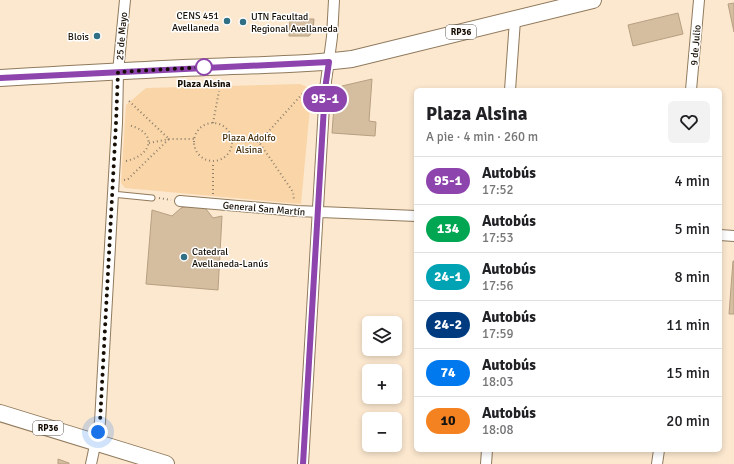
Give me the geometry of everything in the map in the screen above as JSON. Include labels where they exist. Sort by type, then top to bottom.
[{"type":"main road","name":"RP36","points":[[0,78],[329,62],[352,59],[593,0]]},
{"type":"main road","name":"RP36","points":[[0,413],[166,464]]},
{"type":"street","name":"25 de Mayo","points":[[91,464],[100,422],[118,72],[125,0]]},
{"type":"street","points":[[303,464],[325,89],[332,37],[334,0]]},
{"type":"street","name":"9 de Julio","points":[[691,88],[699,0]]},
{"type":"street","points":[[510,88],[515,20]]},
{"type":"street","name":"General San Martín","points":[[180,201],[297,211],[414,216]]},
{"type":"street","points":[[722,235],[734,236]]},
{"type":"street","points":[[486,464],[487,452]]},
{"type":"street","points":[[657,464],[659,452]]},
{"type":"lane","points":[[112,194],[152,198]]},
{"type":"path","points":[[259,142],[304,92],[325,89]]},
{"type":"path","points":[[213,123],[219,91]]},
{"type":"path","points":[[117,99],[126,99],[169,139]]},
{"type":"path","points":[[114,162],[132,160],[139,157],[145,152],[149,143],[145,133],[139,129],[116,123]]},
{"type":"path","points":[[213,123],[224,126],[228,130],[233,141],[232,148],[225,158],[220,161],[213,162],[208,161],[199,155],[194,144],[194,139],[203,126],[213,123]]},
{"type":"path","points":[[113,183],[128,180],[169,139]]},
{"type":"path","points":[[149,143],[169,139],[194,139]]},
{"type":"path","points":[[233,141],[259,142]]},
{"type":"path","points":[[259,142],[293,192],[297,211]]},
{"type":"path","points":[[213,162],[213,204]]},
{"type":"path","points":[[152,198],[180,201]]},
{"type":"green space","name":"Plaza Adolfo Alsina","points":[[300,84],[310,88],[311,97],[301,204],[125,188],[121,183],[126,105],[146,88]]},
{"type":"building","points":[[734,3],[734,32],[728,4]]},
{"type":"building","points":[[678,13],[683,34],[633,46],[628,25]]},
{"type":"building","points":[[290,19],[314,19],[313,31],[309,36],[289,36]]},
{"type":"building","points":[[372,79],[369,121],[376,122],[375,136],[332,133],[335,92],[342,86]]},
{"type":"building","name":"Catedral Avellaneda-Lanús","points":[[188,206],[200,206],[206,209],[213,218],[222,216],[218,290],[146,284],[152,210],[172,216],[181,208]]},
{"type":"building","points":[[733,261],[734,314],[729,314]]},
{"type":"building","points":[[58,459],[69,463],[69,464],[58,464]]},
{"type":"bus line","name":"95-1","points":[[0,78],[329,62],[325,89],[303,464]]},
{"type":"place","name":"CENS 451 Avellaneda","points":[[227,21]]},
{"type":"place","name":"UTN Facultad Regional Avellaneda","points":[[243,22]]},
{"type":"place","name":"Blois","points":[[97,36]]},
{"type":"place","name":"Plaza Alsina","points":[[204,67]]},
{"type":"place","name":"Catedral Avellaneda-Lanús","points":[[184,257]]},
{"type":"route","points":[[98,432],[100,422],[118,72],[207,67],[204,67]]}]
